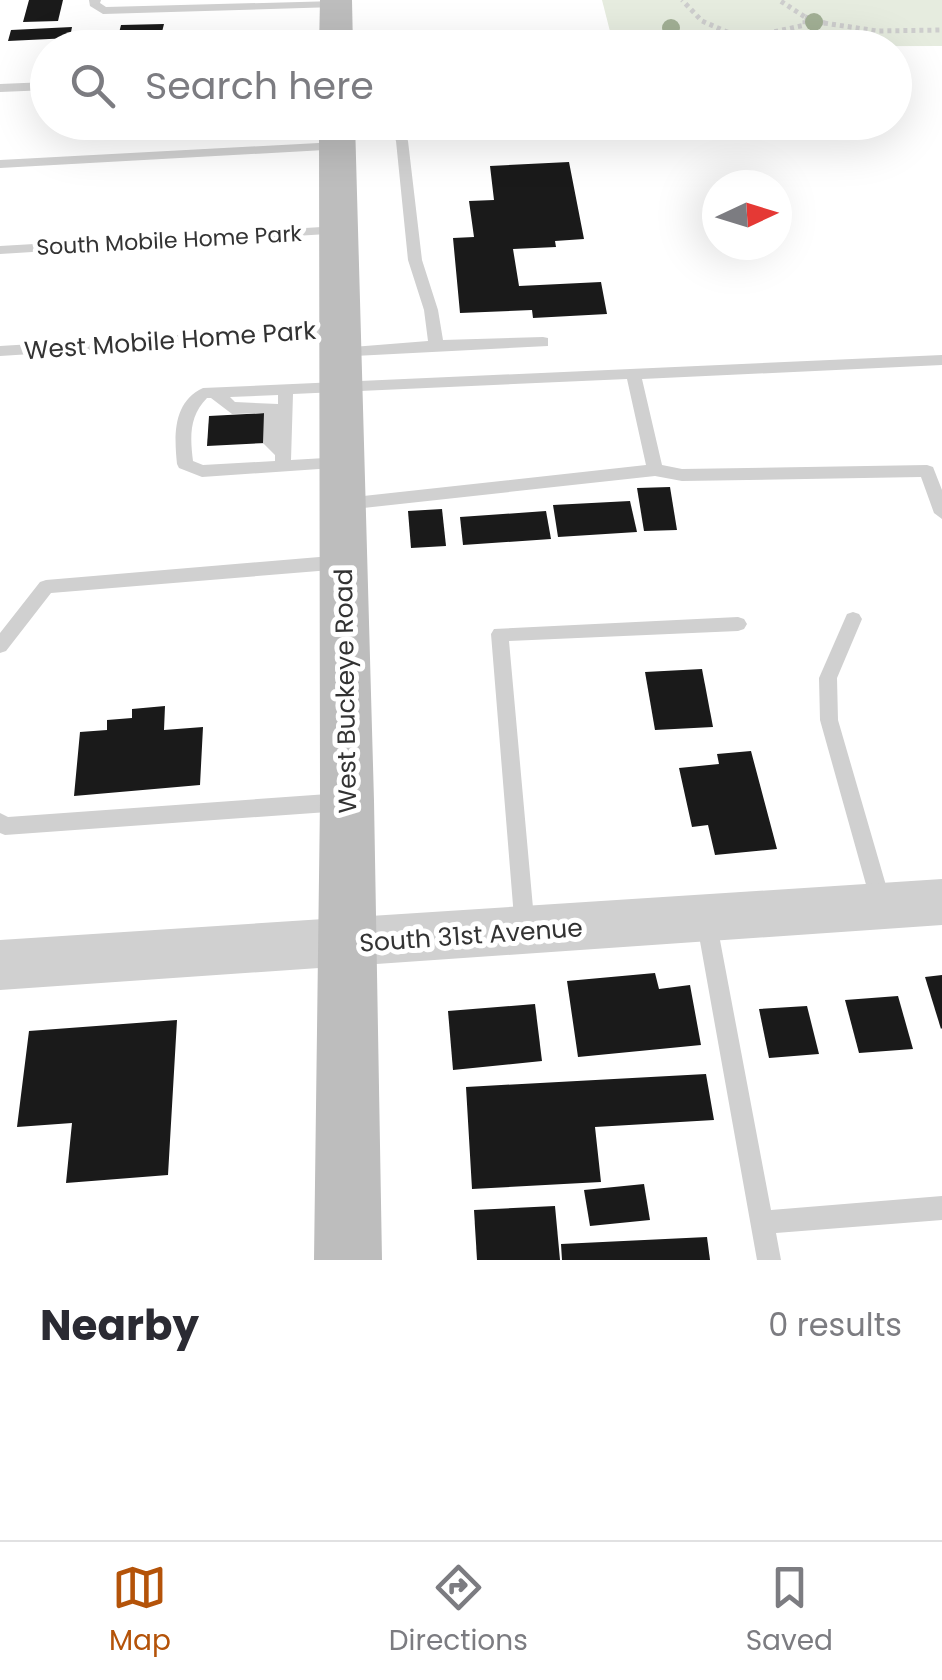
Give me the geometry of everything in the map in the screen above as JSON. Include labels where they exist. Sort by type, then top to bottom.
[{"type":"main road","points":[[336,2],[336,30]]},
{"type":"main road","name":"West Buckeye Road","points":[[337,140],[347,802],[348,1260]]},
{"type":"street","name":"South 31st Avenue","points":[[0,965],[942,902]]},
{"type":"lane","points":[[94,0],[103,11],[336,2]]},
{"type":"lane","points":[[0,88],[30,87]]},
{"type":"lane","points":[[0,164],[261,140]]},
{"type":"lane","points":[[402,140],[415,260],[431,310],[436,344]]},
{"type":"lane","name":"South Mobile Home Park","points":[[0,250],[338,230]]},
{"type":"lane","points":[[543,342],[436,344],[340,357],[286,390],[202,393],[187,406],[182,430],[184,464],[202,471],[283,460],[342,483],[654,470],[682,475],[934,470],[942,513]]},
{"type":"lane","name":"West Mobile Home Park","points":[[0,351],[340,357]]},
{"type":"lane","points":[[340,357],[634,376],[942,360]]},
{"type":"lane","points":[[634,376],[654,470]]},
{"type":"lane","points":[[283,460],[286,390]]},
{"type":"lane","points":[[214,392],[232,408],[272,407],[271,443],[283,460]]},
{"type":"lane","points":[[0,646],[46,588],[344,562]]},
{"type":"lane","points":[[852,619],[828,678],[829,720],[882,906]]},
{"type":"lane","points":[[526,931],[500,634],[738,624]]},
{"type":"lane","points":[[0,822],[5,826],[347,802]]},
{"type":"lane","points":[[706,918],[769,1260]]},
{"type":"lane","points":[[762,1222],[942,1208]]},
{"type":"path","points":[[682,0],[702,22],[718,30]]},
{"type":"path","points":[[779,0],[805,21]]},
{"type":"path","points":[[775,30],[805,21],[871,30]]},
{"type":"path","points":[[912,30],[942,30]]},
{"type":"shaded area","points":[[602,0],[942,0],[942,46],[912,46],[912,30],[610,30]]},
{"type":"building","points":[[29,0],[63,0],[58,21],[23,22]]},
{"type":"building","points":[[164,24],[162,30],[120,30],[121,25]]},
{"type":"building","points":[[72,27],[30,30],[30,40],[8,41],[11,30]]},
{"type":"building","points":[[569,162],[584,239],[555,241],[556,247],[513,249],[519,286],[601,282],[607,314],[533,318],[532,310],[460,313],[453,238],[474,237],[469,201],[494,200],[490,166]]},
{"type":"building","points":[[266,413],[266,443],[207,446],[209,416]]},
{"type":"building","points":[[670,487],[677,530],[644,531],[637,488]]},
{"type":"building","points":[[630,501],[637,532],[558,537],[553,505]]},
{"type":"building","points":[[442,509],[446,546],[411,548],[408,511]]},
{"type":"building","points":[[546,511],[551,539],[463,545],[460,517]]},
{"type":"building","points":[[702,669],[713,727],[655,730],[645,672]]},
{"type":"building","points":[[165,706],[164,730],[203,727],[200,785],[74,796],[80,732],[107,730],[107,720],[132,718],[132,709]]},
{"type":"building","points":[[751,751],[777,849],[715,855],[708,825],[692,827],[679,768],[719,764],[717,754]]},
{"type":"building","points":[[655,973],[659,989],[690,985],[701,1045],[578,1057],[567,981]]},
{"type":"building","points":[[942,975],[942,1028],[941,1029],[925,977]]},
{"type":"building","points":[[898,996],[913,1049],[859,1053],[845,1000]]},
{"type":"building","points":[[535,1004],[542,1061],[453,1070],[448,1011]]},
{"type":"building","points":[[807,1006],[819,1054],[769,1058],[759,1009]]},
{"type":"building","points":[[177,1020],[168,1175],[66,1183],[72,1123],[17,1127],[29,1031]]},
{"type":"building","points":[[706,1074],[714,1120],[595,1127],[601,1182],[472,1189],[466,1087]]},
{"type":"building","points":[[644,1184],[650,1220],[590,1226],[584,1190]]},
{"type":"building","points":[[555,1206],[560,1260],[477,1260],[474,1210]]},
{"type":"building","points":[[707,1237],[710,1260],[562,1260],[561,1244]]}]
